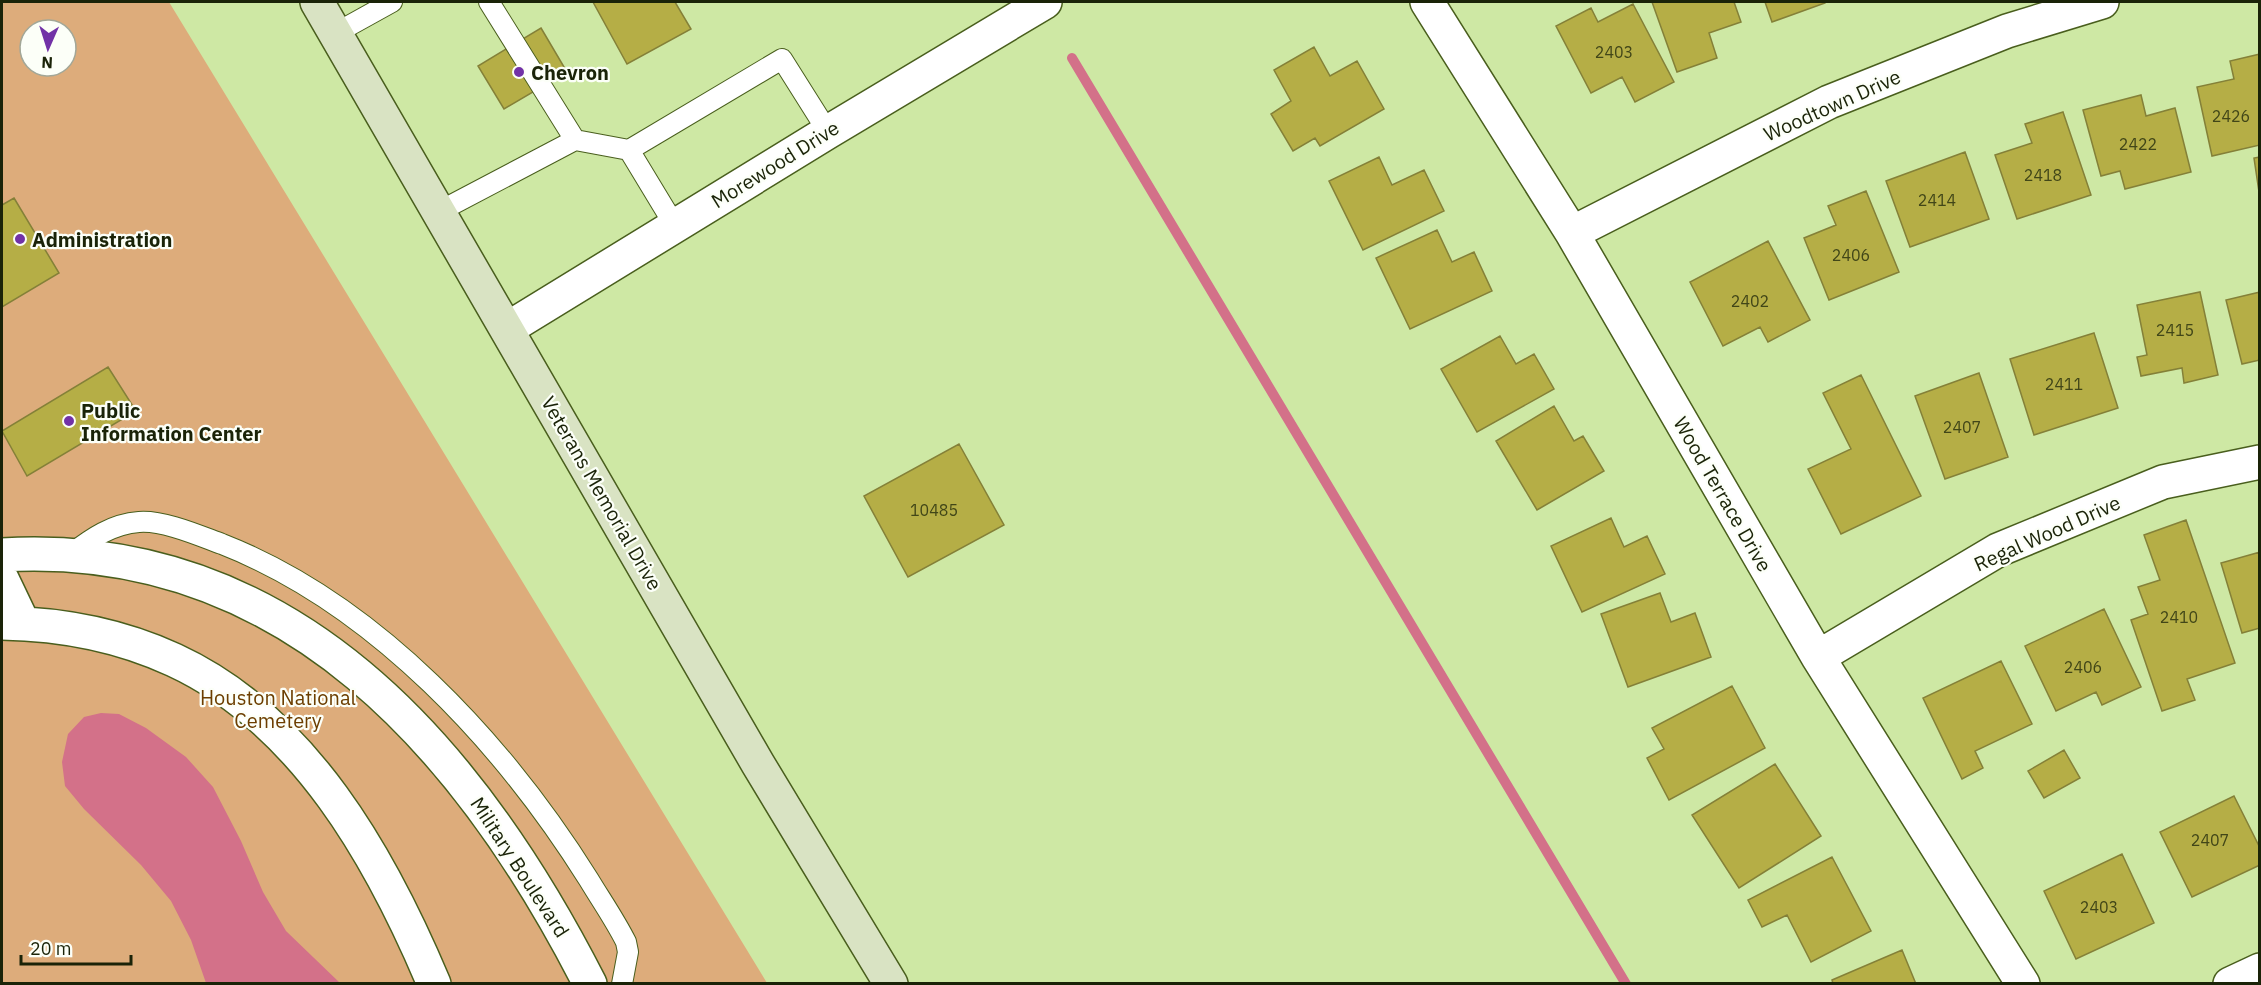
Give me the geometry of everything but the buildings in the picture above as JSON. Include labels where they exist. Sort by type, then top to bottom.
[{"type":"main road","name":"Veterans Memorial Drive","points":[[316,2],[417,176],[440,211],[758,764],[891,984]]},
{"type":"street","name":"Morewood Drive","points":[[507,329],[1045,2]]},
{"type":"street","name":"Wood Terrace Drive","points":[[1428,2],[1572,233],[1818,657],[2023,984]]},
{"type":"street","name":"Woodtown Drive","points":[[1572,233],[1829,102],[2007,31],[2102,2]]},
{"type":"street","name":"Regal Wood Drive","points":[[1818,657],[1998,550],[2163,482],[2259,462]]},
{"type":"street","name":"Military Boulevard","points":[[2,555],[71,554],[104,557],[144,565],[221,589],[260,607],[304,634],[382,695],[415,727],[480,802],[544,897],[590,984]]},
{"type":"street","points":[[2,579],[12,623],[47,625],[90,632],[174,660],[205,678],[258,716],[290,747],[344,811],[392,894],[434,984]]},
{"type":"street","points":[[2230,984],[2259,970]]},
{"type":"lane","points":[[336,33],[392,2]]},
{"type":"lane","points":[[489,2],[575,140]]},
{"type":"lane","points":[[440,211],[575,140],[628,150],[782,59],[828,132]]},
{"type":"lane","points":[[628,150],[675,226]]},
{"type":"lane","points":[[71,554],[98,534],[116,527],[141,522],[157,524],[197,535],[245,554],[291,577],[346,611],[431,684],[503,759],[540,806],[626,942],[628,952],[622,984]]},
{"type":"green space","name":"Houston National Cemetery","points":[[2,2],[169,2],[767,983],[2,984]]},
{"type":"shaded area","points":[[101,713],[119,714],[146,728],[186,757],[213,787],[241,841],[263,892],[286,931],[340,983],[206,983],[191,940],[171,901],[141,865],[84,809],[65,786],[62,762],[68,734],[84,717]]},
{"type":"waterway","points":[[1072,58],[1626,984]]},
{"type":"place","name":"Chevron","points":[[519,72]]},
{"type":"place","name":"Administration","points":[[20,239]]},
{"type":"place","name":"Public Information Center","points":[[69,421]]}]
